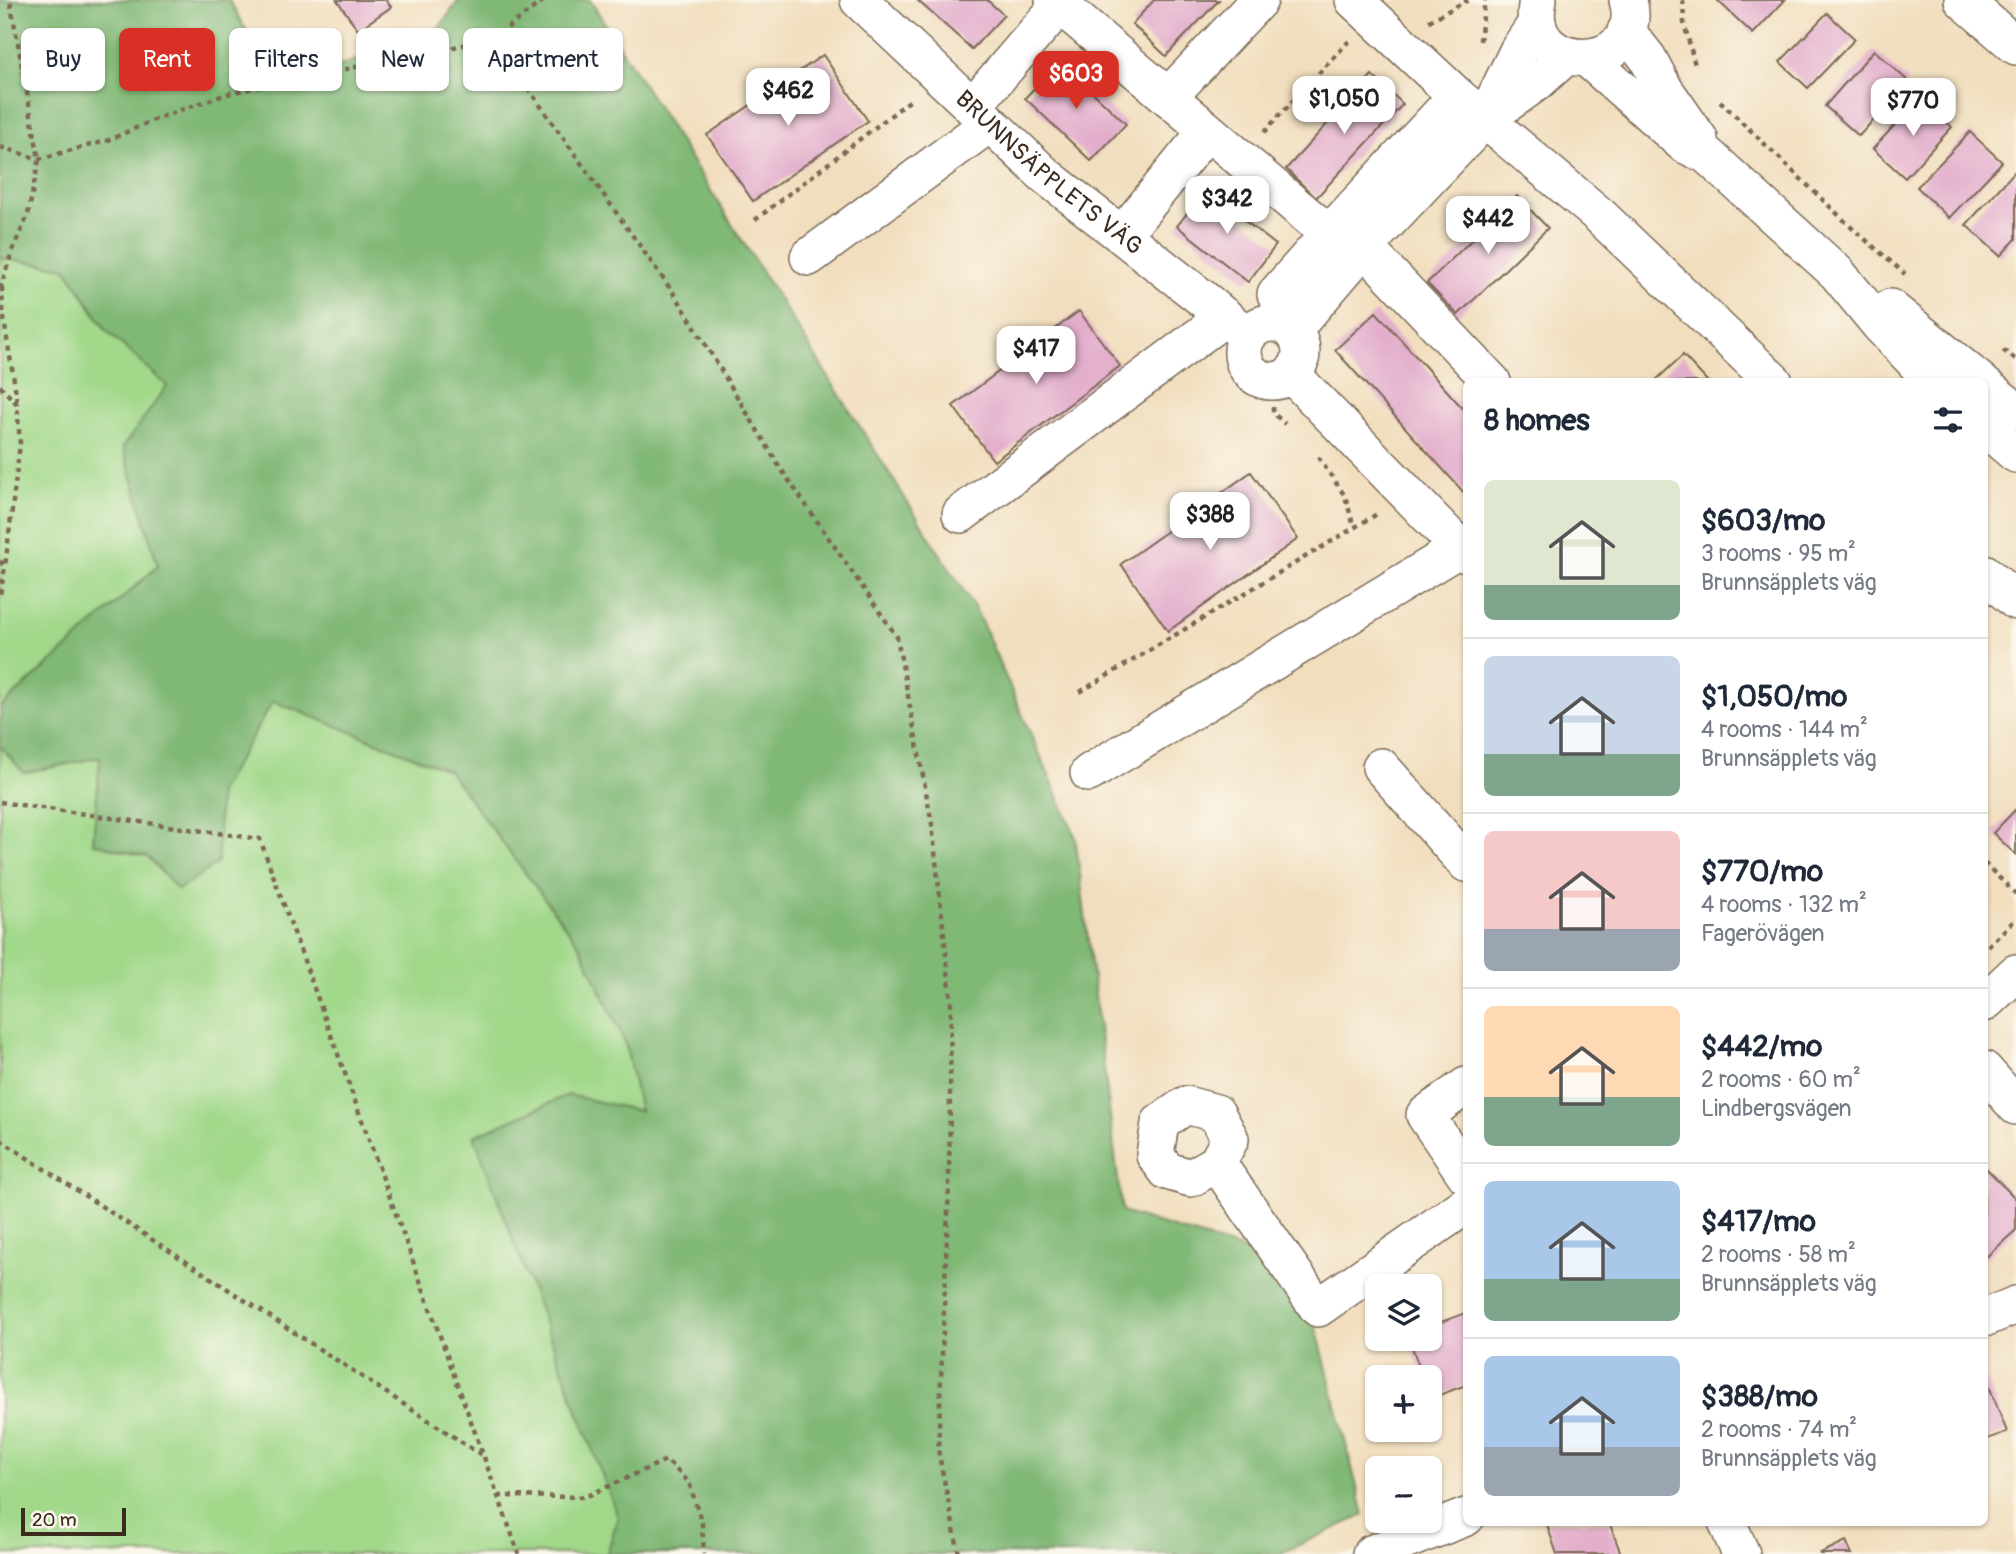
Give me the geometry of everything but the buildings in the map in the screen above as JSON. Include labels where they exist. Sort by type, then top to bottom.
[{"type":"street","name":"BRUNNSÄPPLETS VÄG","points":[[859,0],[1046,176],[1236,327]]},
{"type":"street","points":[[1168,97],[1259,0]]},
{"type":"street","points":[[1963,0],[2016,46]]},
{"type":"street","points":[[809,257],[981,115],[1059,2],[1329,233]]},
{"type":"street","points":[[1362,9],[1457,96],[1599,215],[1765,378]]},
{"type":"street","points":[[1537,11],[1547,43],[1577,57],[1684,144],[1707,155],[1836,272],[1880,325],[1930,378]]},
{"type":"street","points":[[1485,119],[1537,11]]},
{"type":"street","points":[[1293,330],[1364,247],[1485,119],[1577,57],[1610,50],[1627,16]]},
{"type":"street","points":[[1627,16],[1664,89],[1694,130],[1707,155]]},
{"type":"street","points":[[1276,294],[1457,96]]},
{"type":"street","points":[[1122,235],[1207,131]]},
{"type":"street","points":[[1364,247],[1488,378]]},
{"type":"street","points":[[1836,272],[1891,309],[1977,378]]},
{"type":"street","points":[[961,514],[1236,327],[1256,327],[1268,322],[1282,323],[1293,330],[1300,340],[1302,353],[1299,364],[1282,378],[1260,379],[1247,368],[1236,327]]},
{"type":"street","points":[[1089,773],[1463,551],[1408,495],[1282,378]]},
{"type":"street","points":[[1988,387],[2016,411]]},
{"type":"street","points":[[1988,430],[2016,454]]},
{"type":"street","points":[[1988,576],[2016,601]]},
{"type":"street","points":[[1381,767],[1463,860]]},
{"type":"street","points":[[1988,999],[2016,973]]},
{"type":"street","points":[[1988,1074],[2016,1106]]},
{"type":"street","points":[[1463,1088],[1425,1115],[1463,1171]]},
{"type":"street","points":[[1217,1163],[1318,1308],[1463,1207]]},
{"type":"street","points":[[1988,1316],[2016,1305]]},
{"type":"street","points":[[1371,1554],[1463,1518]]},
{"type":"street","points":[[1729,1526],[1741,1554]]},
{"type":"path","points":[[0,595],[20,444],[13,367],[2,314],[1,288],[13,249],[28,215],[39,159],[10,0]]},
{"type":"path","points":[[507,28],[544,0]]},
{"type":"path","points":[[1402,45],[1439,14],[1468,0]]},
{"type":"path","points":[[1480,46],[1485,0]]},
{"type":"path","points":[[1683,0],[1684,23],[1696,71]]},
{"type":"path","points":[[1240,159],[1362,9]]},
{"type":"path","points":[[0,147],[39,159],[109,140],[158,118],[230,93],[463,45]]},
{"type":"path","points":[[755,220],[940,77]]},
{"type":"path","points":[[530,91],[679,301],[781,469],[897,637],[932,824],[951,999],[949,1187],[938,1450],[960,1554]]},
{"type":"path","points":[[1713,94],[1915,283]]},
{"type":"path","points":[[1993,343],[2016,360]]},
{"type":"path","points":[[1282,378],[1273,413],[1290,428]]},
{"type":"path","points":[[0,386],[17,404]]},
{"type":"path","points":[[1315,453],[1345,496],[1354,527]]},
{"type":"path","points":[[1080,692],[1408,495]]},
{"type":"path","points":[[0,561],[5,567]]},
{"type":"path","points":[[0,802],[260,839],[519,1554]]},
{"type":"path","points":[[1988,867],[2016,894]]},
{"type":"path","points":[[1988,945],[2016,919]]},
{"type":"path","points":[[0,1140],[484,1456]]},
{"type":"path","points":[[498,1496],[585,1497],[666,1460],[689,1482],[702,1524],[705,1554]]},
{"type":"green space","points":[[0,0],[229,0],[245,28],[229,28],[229,91],[342,91],[342,65],[356,60],[356,91],[449,91],[449,28],[439,28],[459,0],[590,0],[608,28],[463,28],[463,91],[623,91],[623,52],[977,612],[1075,835],[1122,1212],[1301,1268],[1364,1515],[1279,1554],[607,1554],[618,1517],[474,1136],[568,1095],[640,1111],[625,1042],[580,946],[448,770],[273,701],[219,792],[218,863],[178,890],[148,857],[93,843],[100,757],[24,773],[0,746],[0,708],[158,566],[123,447],[167,386],[106,330],[66,268],[0,258]]},
{"type":"green space","points":[[0,258],[66,268],[106,330],[168,386],[123,447],[158,566],[0,708]]},
{"type":"green space","points":[[273,701],[448,770],[580,946],[625,1042],[640,1111],[568,1095],[474,1136],[618,1517],[607,1554],[0,1554],[0,746],[24,773],[101,757],[93,843],[148,857],[178,889],[217,863],[219,792]]}]
